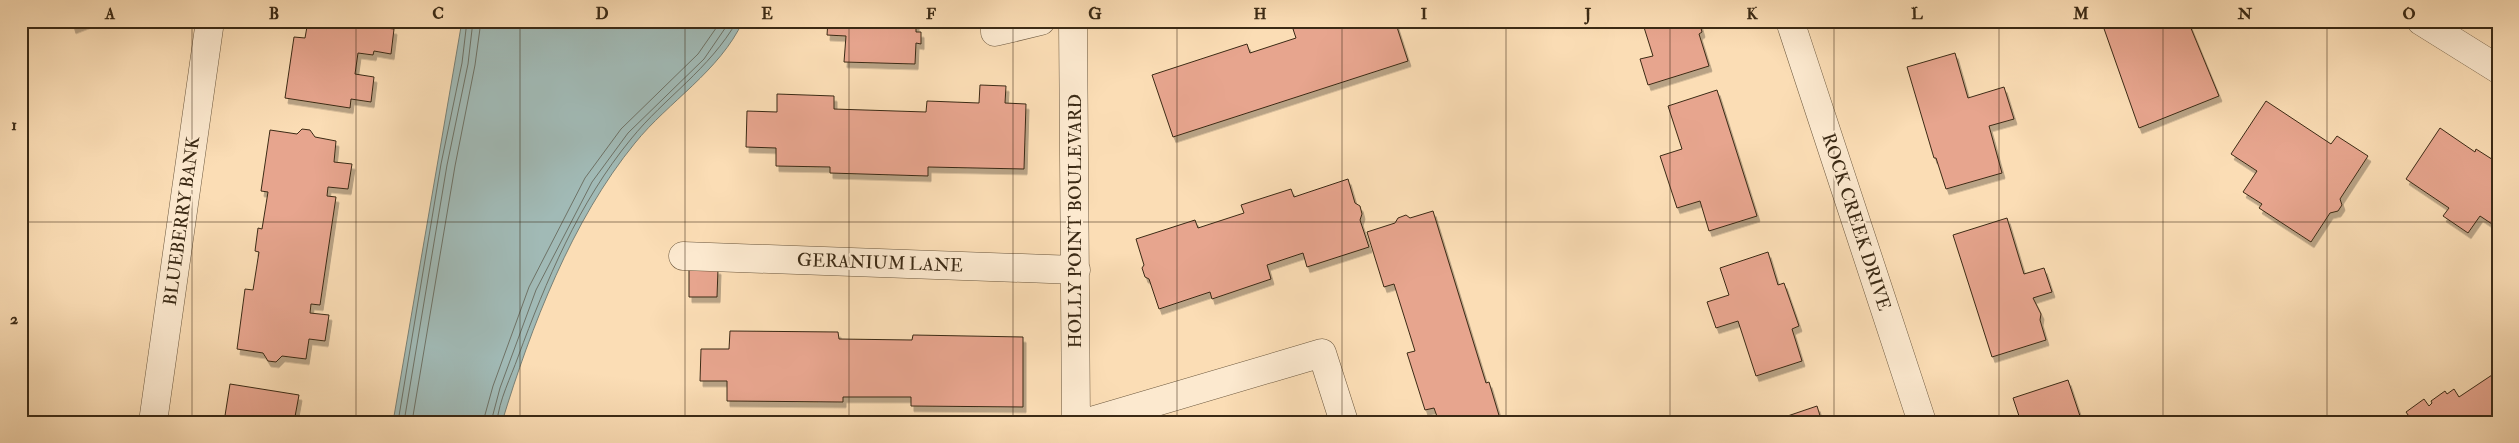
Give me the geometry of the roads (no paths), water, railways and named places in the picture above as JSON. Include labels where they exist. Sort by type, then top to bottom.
[{"type":"street","name":"BLUEBERRY BANK","points":[[153,422],[210,21]]},
{"type":"street","points":[[995,21],[995,32],[1041,21]]},
{"type":"street","name":"HOLLY POINT BOULEVARD","points":[[1073,21],[1076,422]]},
{"type":"street","name":"ROCK CREEK DRIVE","points":[[1790,21],[1922,422]]},
{"type":"street","points":[[2421,21],[2498,69]]},
{"type":"street","name":"GERANIUM LANE","points":[[683,256],[1076,270]]},
{"type":"street","points":[[1088,422],[1322,353],[1344,422]]},
{"type":"water","points":[[462,21],[743,21],[721,56],[635,143],[612,173],[592,206],[573,240],[540,312],[502,422],[393,422]]}]
